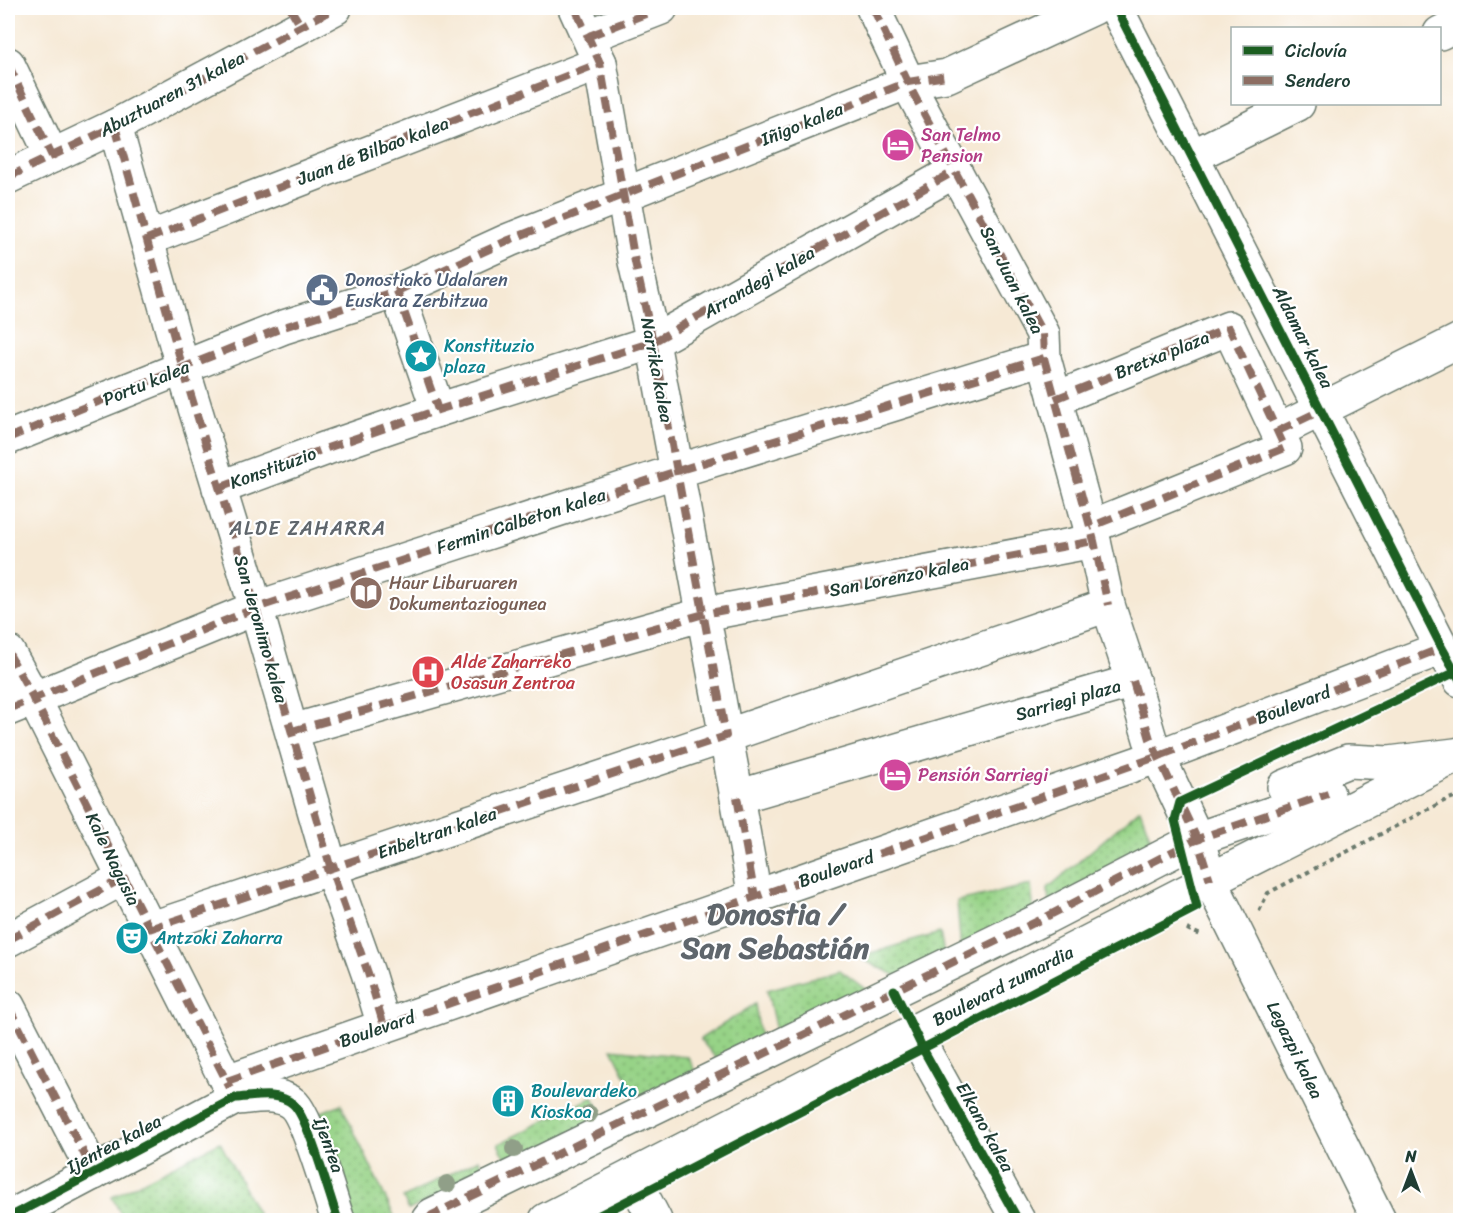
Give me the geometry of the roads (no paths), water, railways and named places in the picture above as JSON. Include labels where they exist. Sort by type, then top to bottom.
[{"type":"street","name":"Abuztuaren 31 kalea","points":[[8,177],[114,126],[295,17],[336,8]]},
{"type":"street","name":"Juan de Bilbao kalea","points":[[147,239],[588,35],[661,8]]},
{"type":"street","name":"San Juan kalea","points":[[873,8],[908,82],[1043,334],[1044,358],[1092,534],[1108,605]]},
{"type":"street","name":"Iñigo kalea","points":[[397,291],[509,240],[908,82],[948,76],[1094,8]]},
{"type":"street","name":"Aldamar kalea","points":[[1116,8],[1455,675]]},
{"type":"street","points":[[1441,33],[1461,23]]},
{"type":"street","name":"Narrika kalea","points":[[588,35],[624,196],[635,262],[653,342],[726,736]]},
{"type":"street","points":[[8,64],[51,156]]},
{"type":"street","points":[[1193,156],[1296,105]]},
{"type":"street","name":"San Jeronimo kalea","points":[[114,126],[183,369],[332,869],[384,1026]]},
{"type":"street","name":"Arrandegi kalea","points":[[438,410],[653,342],[955,171]]},
{"type":"street","points":[[397,291],[438,410]]},
{"type":"street","name":"Portu kalea","points":[[8,438],[284,327],[397,291]]},
{"type":"street","name":"Bretxa plaza","points":[[1055,399],[1229,328],[1278,431]]},
{"type":"street","points":[[1092,534],[1285,448],[1278,431],[1461,340]]},
{"type":"street","name":"Fermin Calbeton kalea","points":[[21,704],[256,608],[676,471],[1044,358]]},
{"type":"street","name":"Konstituzio","points":[[219,488],[327,447],[438,410]]},
{"type":"street","name":"San Lorenzo kalea","points":[[292,731],[704,614],[1092,534]]},
{"type":"street","points":[[755,897],[726,736],[1108,605]]},
{"type":"street","name":"Sarriegi plaza","points":[[737,797],[1133,681],[1108,605]]},
{"type":"street","name":"Kale Nagusia","points":[[8,652],[21,704],[123,879],[231,1090]]},
{"type":"street","name":"Boulevard","points":[[231,1090],[384,1026],[1159,756],[1455,675]]},
{"type":"street","points":[[1133,681],[1150,739],[1197,839],[1210,880]]},
{"type":"street","name":"Enbeltran kalea","points":[[148,930],[726,736]]},
{"type":"street","points":[[1269,794],[1348,761],[1389,763],[1460,755]]},
{"type":"street","name":"Boulevard zumardia","points":[[546,1221],[1210,880],[1460,755]]},
{"type":"street","points":[[428,1221],[432,1215],[1046,917],[1197,839],[1328,794]]},
{"type":"street","points":[[8,940],[123,879]]},
{"type":"street","name":"Legazpi kalea","points":[[1210,880],[1379,1221]]},
{"type":"street","points":[[8,1006],[94,1173]]},
{"type":"street","name":"Elkano kalea","points":[[924,1049],[1018,1221]]},
{"type":"street","name":"Ijentea kalea","points":[[8,1218],[94,1173],[231,1090]]},
{"type":"street","name":"Ijentea","points":[[231,1090],[273,1095],[293,1104],[304,1120],[338,1221]]},
{"type":"street","points":[[478,1221],[484,1210],[495,1202],[628,1132]]},
{"type":"street","points":[[632,1176],[655,1221]]},
{"type":"place","name":"San Telmo Pension","points":[[898,145]]},
{"type":"place","name":"Donostiako Udalaren Euskara Zerbitzua","points":[[322,290]]},
{"type":"place","name":"Konstituzio plaza","points":[[421,356]]},
{"type":"place","name":"Haur Liburuaren Dokumentaziogunea","points":[[366,593]]},
{"type":"place","name":"Alde Zaharreko Osasun Zentroa","points":[[428,672]]},
{"type":"place","name":"Pensión Sarriegi","points":[[895,775]]},
{"type":"place","name":"Antzoki Zaharra","points":[[132,938]]},
{"type":"place","name":"Boulevardeko Kioskoa","points":[[508,1101]]},
{"type":"district","name":"ALDE ZAHARRA","points":[[308,528]]},
{"type":"district","name":"Donostia / San Sebastián","points":[[775,931]]}]
